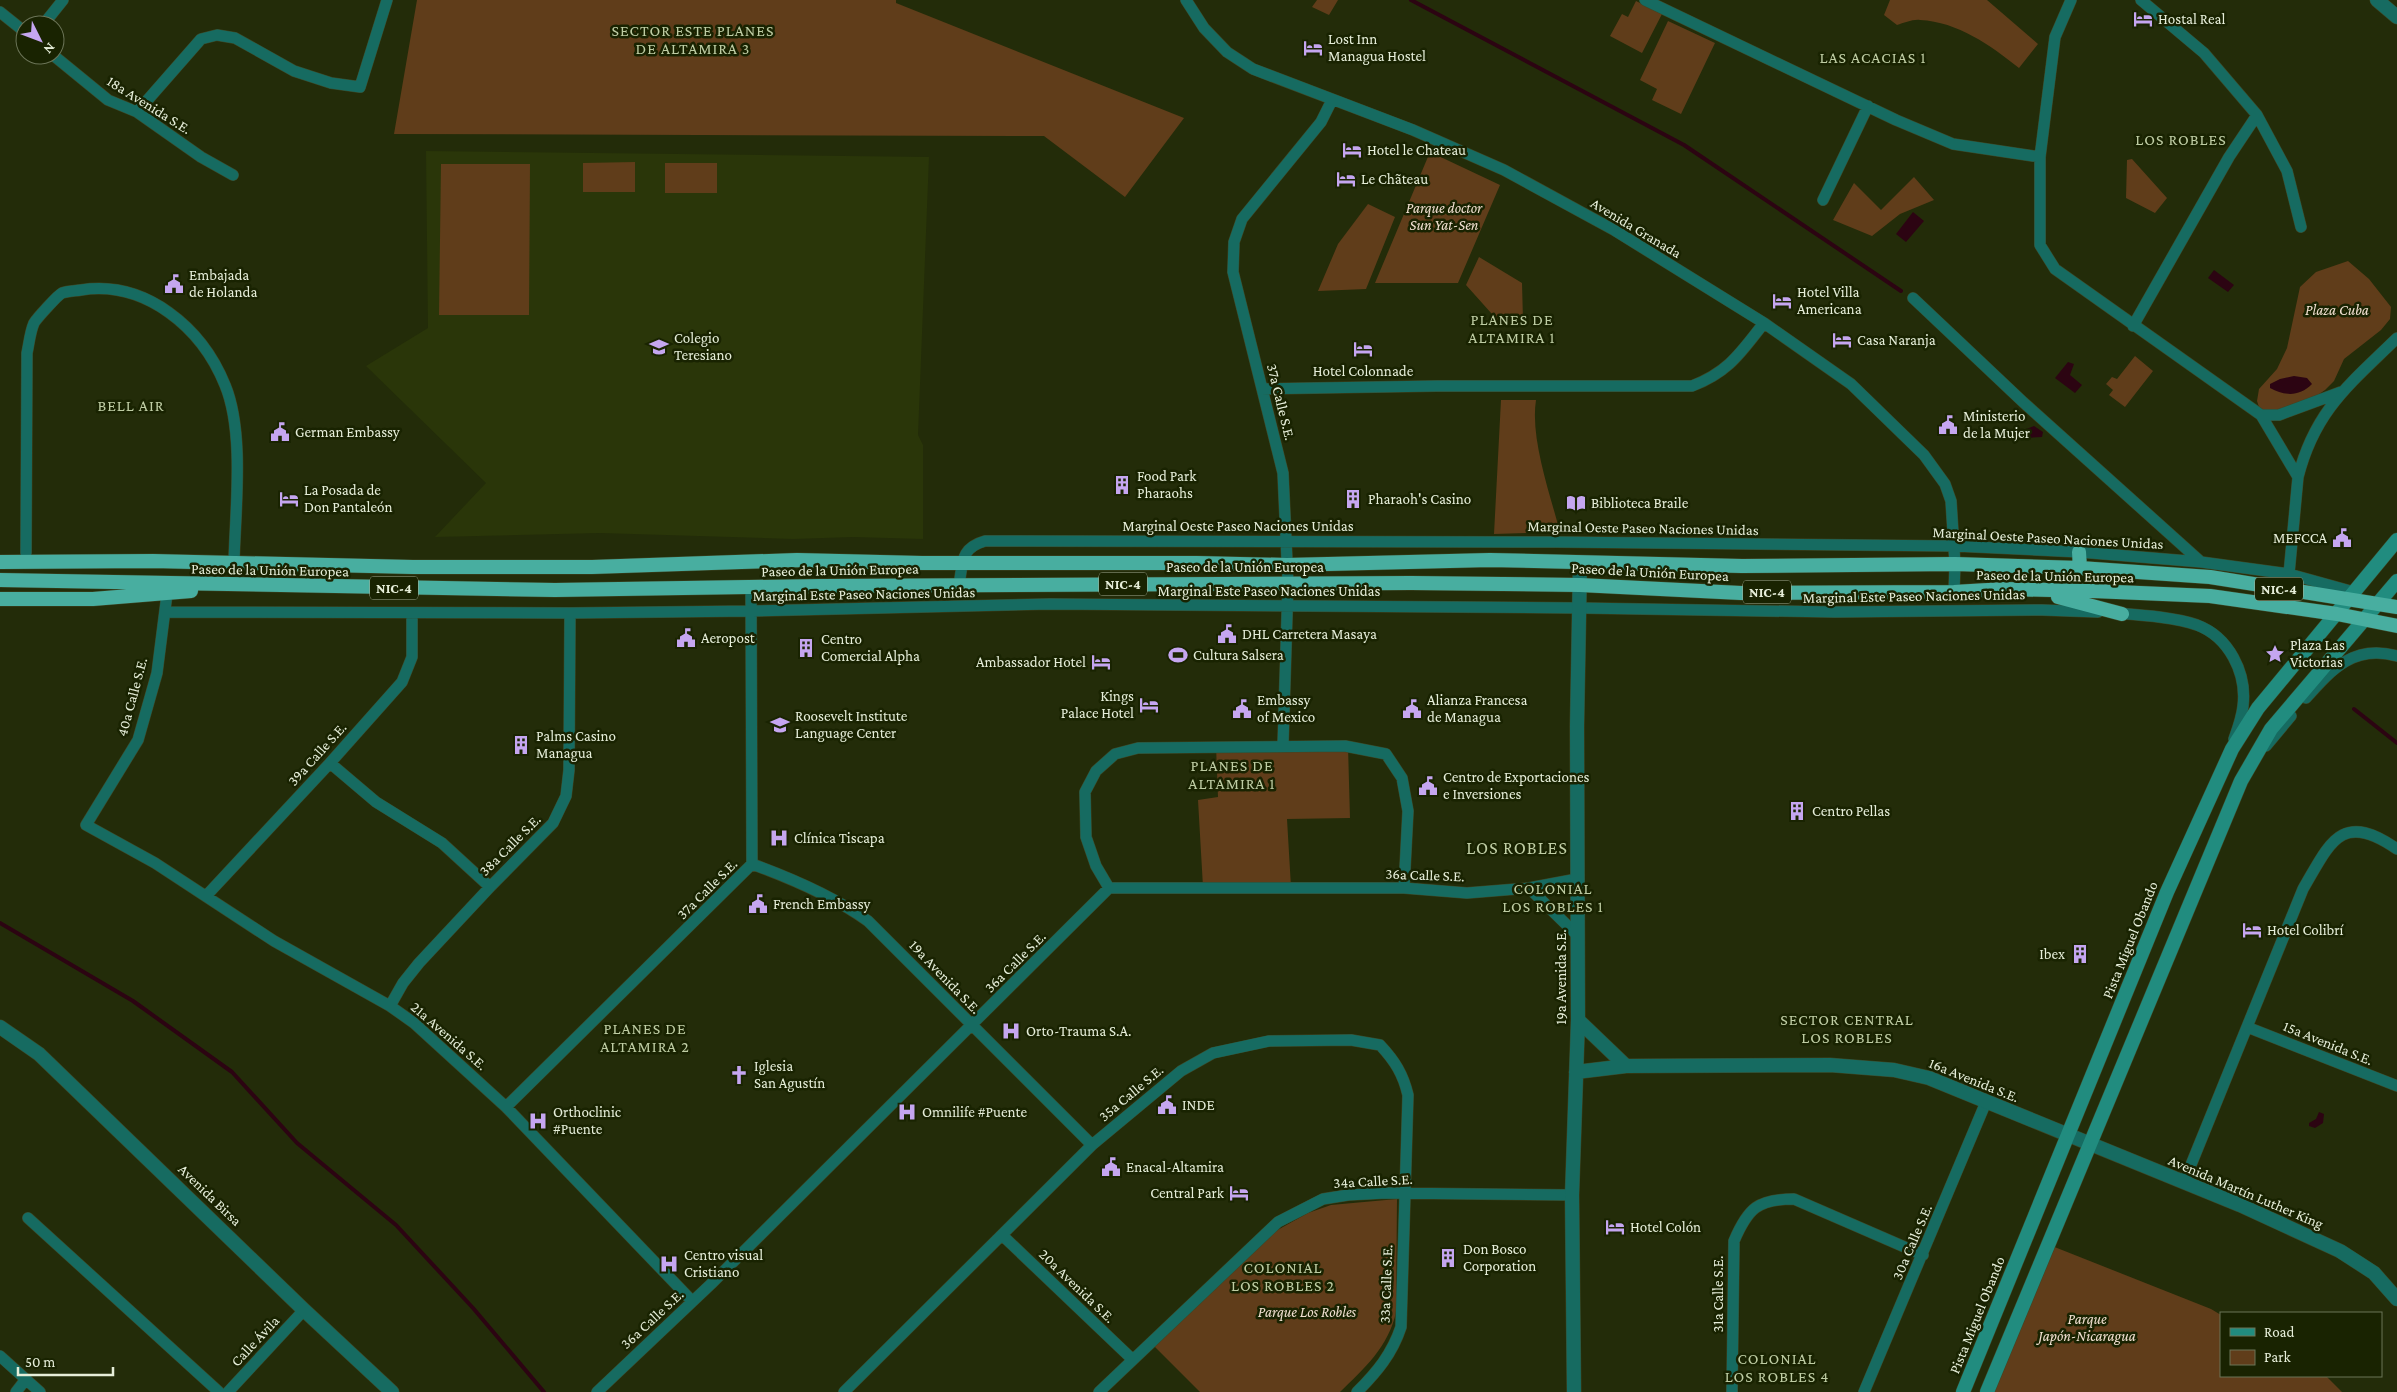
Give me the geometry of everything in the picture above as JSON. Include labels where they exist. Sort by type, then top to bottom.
[{"type":"highway","name":"Paseo de la Unión Europea","points":[[0,552],[78,552],[153,561]]},
{"type":"highway","points":[[2079,552],[2080,568]]},
{"type":"highway","name":"Paseo de la Unión Europea","points":[[0,562],[153,561],[413,567],[592,567],[797,560],[922,563],[1287,565],[1490,560],[1742,566],[1955,564],[2080,568],[2210,577],[2351,596],[2378,604],[2397,607]]},
{"type":"highway","name":"Paseo de la Unión Europea","points":[[0,580],[555,590],[1288,583],[1580,585],[1741,592],[1954,592],[2005,589],[2210,596],[2365,618],[2397,626]]},
{"type":"highway","points":[[0,600],[93,599],[167,594],[232,585]]},
{"type":"highway","points":[[2005,589],[2069,598],[2122,614]]},
{"type":"main road","name":"Pista Miguel Obando","points":[[1963,1392],[2167,892],[2232,749],[2258,708],[2397,540]]},
{"type":"main road","points":[[1988,1392],[2246,771],[2271,729],[2397,581]]},
{"type":"street","points":[[51,15],[63,0]]},
{"type":"street","points":[[137,112],[201,39],[217,35],[235,38],[294,71],[331,83],[360,87],[387,0]]},
{"type":"street","name":"Avenida Granada","points":[[1186,0],[1204,28],[1227,52],[1253,69],[1413,130],[1504,170],[1614,230],[1764,323],[1851,384],[1924,455],[1945,484],[1950,501],[1954,546],[1954,592]]},
{"type":"street","points":[[1645,0],[1868,106],[1953,144],[2040,157]]},
{"type":"street","points":[[2071,0],[2054,37],[2040,157],[2040,245],[2055,269],[2261,415],[2298,476]]},
{"type":"street","points":[[2141,0],[2204,53],[2258,114],[2286,171],[2301,227]]},
{"type":"street","points":[[2377,0],[2397,17]]},
{"type":"street","points":[[0,12],[15,24]]},
{"type":"street","name":"18a Avenida S.E.","points":[[65,65],[108,100],[137,112],[201,157],[233,175]]},
{"type":"street","name":"37a Calle S.E.","points":[[1283,745],[1288,583],[1283,473],[1233,272],[1234,242],[1242,219],[1320,122],[1332,100]]},
{"type":"street","points":[[1823,200],[1868,106]]},
{"type":"street","points":[[2133,326],[2229,157],[2258,114]]},
{"type":"street","points":[[26,553],[27,353],[34,323],[61,293],[88,289],[112,289],[144,296],[171,314],[206,348],[226,386],[234,422],[236,460],[234,563]]},
{"type":"street","points":[[1913,298],[2023,402],[2200,562],[2210,577]]},
{"type":"street","points":[[1262,388],[1692,386],[1713,378],[1732,364],[1764,323]]},
{"type":"street","points":[[2290,574],[2298,476],[2304,451],[2316,426],[2341,392],[2397,338]]},
{"type":"street","points":[[2261,415],[2279,415],[2341,392]]},
{"type":"street","name":"Marginal Oeste Paseo Naciones Unidas","points":[[959,585],[964,554],[969,548],[985,541],[1287,540],[1954,546],[2079,552],[2200,562],[2290,574],[2351,596]]},
{"type":"street","name":"19a Avenida S.E.","points":[[1574,1392],[1572,1195],[1578,1020],[1577,879],[1580,563]]},
{"type":"street","name":"37a Calle S.E.","points":[[506,1107],[752,864],[751,588]]},
{"type":"street","name":"40a Calle S.E.","points":[[86,825],[138,740],[157,672],[167,594]]},
{"type":"street","name":"Marginal Este Paseo Naciones Unidas","points":[[165,612],[570,613],[1050,604],[1188,607],[1580,608],[1835,612],[2042,610],[2122,614],[2190,623],[2208,630],[2227,646],[2240,672],[2243,691],[2242,716],[2232,749]]},
{"type":"street","name":"39a Calle S.E.","points":[[206,896],[330,763],[402,682],[412,657],[412,613]]},
{"type":"street","name":"38a Calle S.E.","points":[[390,1006],[403,983],[420,963],[490,887],[553,823],[566,796],[569,770],[570,613]]},
{"type":"street","points":[[2246,771],[2302,702],[2332,669],[2341,662],[2365,654],[2386,653],[2397,656]]},
{"type":"street","points":[[1108,888],[1096,866],[1086,837],[1086,792],[1096,771],[1115,754],[1138,748],[1283,745],[1345,746],[1386,754],[1402,778],[1408,811],[1404,888]]},
{"type":"street","points":[[330,763],[376,802],[442,843],[490,887]]},
{"type":"street","name":"21a Avenida S.E.","points":[[86,825],[155,864],[274,941],[390,1006],[414,1023],[506,1107],[692,1302]]},
{"type":"street","points":[[2184,1182],[2303,889],[2328,847],[2338,837],[2351,831],[2373,834],[2397,849]]},
{"type":"street","name":"19a Avenida S.E.","points":[[752,864],[791,878],[850,908],[868,921],[1092,1145]]},
{"type":"street","name":"36a Calle S.E.","points":[[596,1392],[692,1302],[1108,888],[1404,888],[1467,892],[1529,888],[1577,879]]},
{"type":"street","points":[[1529,888],[1577,935]]},
{"type":"street","points":[[1578,1020],[1626,1066]]},
{"type":"street","name":"Avenida Birsa","points":[[0,1027],[39,1054],[59,1072],[304,1310],[392,1392]]},
{"type":"street","name":"15a Avenida S.E.","points":[[2248,1028],[2397,1086]]},
{"type":"street","name":"35a Calle S.E.","points":[[844,1392],[1092,1145],[1180,1071],[1213,1053],[1269,1041],[1366,1042],[1380,1045],[1398,1067],[1405,1080],[1408,1096],[1404,1193]]},
{"type":"street","name":"16a Avenida S.E.","points":[[1576,1072],[1626,1066],[1830,1065],[1894,1070],[1929,1078],[2068,1135]]},
{"type":"street","name":"30a Calle S.E.","points":[[1864,1392],[1986,1102]]},
{"type":"street","name":"Avenida Martín Luther King","points":[[2068,1135],[2240,1205],[2340,1251],[2374,1273],[2397,1299]]},
{"type":"street","name":"34a Calle S.E.","points":[[1098,1392],[1278,1222],[1323,1199],[1348,1195],[1404,1193],[1572,1195]]},
{"type":"street","name":"33a Calle S.E.","points":[[1357,1392],[1383,1364],[1395,1345],[1401,1327],[1404,1193]]},
{"type":"street","name":"31a Calle S.E.","points":[[1732,1392],[1734,1240],[1742,1221],[1758,1204],[1774,1199],[1794,1199],[1923,1255]]},
{"type":"street","points":[[28,1218],[219,1392]]},
{"type":"street","name":"20a Avenida S.E.","points":[[1002,1235],[1132,1359]]},
{"type":"street","name":"Calle Ávila","points":[[228,1392],[304,1310]]},
{"type":"street","points":[[0,1356],[40,1392]]},
{"type":"street","points":[[16,1392],[26,1379]]},
{"type":"shaded area","name":"Colegio Teresiano","points":[[426,151],[929,157],[918,435],[923,445],[923,539],[853,537],[793,539],[600,533],[435,537],[486,483],[366,366],[428,328]]},
{"type":"shaded area","points":[[1913,212],[1924,221],[1906,242],[1896,234]]},
{"type":"shaded area","points":[[2214,270],[2234,285],[2228,292],[2208,278]]},
{"type":"shaded area","points":[[2068,362],[2074,364],[2070,375],[2082,385],[2075,393],[2055,378]]},
{"type":"shaded area","points":[[2294,376],[2307,378],[2312,384],[2302,391],[2292,394],[2281,393],[2270,388],[2270,384],[2280,379]]},
{"type":"shaded area","points":[[2034,426],[2043,432],[2042,437],[2025,438],[2024,430]]},
{"type":"shaded area","points":[[2319,1112],[2324,1114],[2323,1123],[2315,1128],[2309,1126],[2309,1123],[2316,1119]]},
{"type":"green space","points":[[417,0],[896,0],[896,3],[1184,118],[1125,197],[1044,136],[394,134]]},
{"type":"green space","points":[[1317,0],[1338,0],[1329,15],[1312,7]]},
{"type":"green space","points":[[1890,0],[1987,0],[2038,44],[2019,68],[1985,43],[1947,25],[1917,20],[1897,25],[1884,15]]},
{"type":"green space","points":[[1636,1],[1662,14],[1642,53],[1610,36],[1622,14],[1628,17]]},
{"type":"green space","points":[[1668,21],[1715,43],[1681,114],[1652,100],[1657,89],[1640,80]]},
{"type":"green space","name":"Parque doctor Sun Yat-Sen","points":[[1430,152],[1500,185],[1458,283],[1375,283]]},
{"type":"green space","points":[[2132,159],[2167,198],[2155,213],[2126,198],[2127,160]]},
{"type":"green space","points":[[635,162],[635,192],[583,192],[583,163]]},
{"type":"green space","points":[[665,163],[717,163],[717,193],[665,193]]},
{"type":"green space","points":[[441,164],[530,164],[529,315],[439,315]]},
{"type":"green space","points":[[1914,177],[1934,200],[1900,214],[1872,236],[1833,220],[1854,183],[1881,210]]},
{"type":"green space","points":[[1368,204],[1395,217],[1366,289],[1318,291],[1338,244]]},
{"type":"green space","points":[[1479,257],[1522,283],[1523,320],[1500,323],[1466,285]]},
{"type":"green space","name":"Plaza Cuba","points":[[2348,261],[2369,279],[2391,307],[2390,319],[2381,330],[2344,359],[2334,381],[2325,390],[2312,399],[2269,415],[2259,407],[2257,401],[2259,389],[2277,369],[2287,348],[2300,287],[2316,272]]},
{"type":"green space","points":[[2135,356],[2153,371],[2125,407],[2109,395],[2113,390],[2106,384],[2112,377],[2117,379]]},
{"type":"green space","points":[[1501,400],[1536,400],[1535,415],[1538,448],[1560,532],[1494,534]]},
{"type":"green space","points":[[1216,746],[1348,746],[1350,818],[1287,819],[1291,887],[1203,887],[1198,800],[1218,797]]},
{"type":"green space","name":"Parque Los Robles","points":[[1397,1199],[1396,1312],[1393,1324],[1382,1346],[1358,1375],[1340,1392],[1200,1392],[1154,1346],[1274,1232],[1308,1213],[1331,1205]]},
{"type":"green space","name":"Parque Japón-Nicaragua","points":[[2052,1246],[2211,1309],[2220,1314],[2220,1377],[2327,1377],[2342,1392],[1991,1392]]},
{"type":"waterway","points":[[1411,0],[1684,145],[1901,291]]},
{"type":"waterway","points":[[2354,709],[2397,743]]},
{"type":"waterway","points":[[0,923],[133,1001],[232,1072],[297,1143],[396,1225],[473,1308],[544,1392]]},
{"type":"place","name":"Hostal Real","points":[[2143,19]]},
{"type":"place","name":"Lost Inn Managua Hostel","points":[[1313,48]]},
{"type":"place","name":"Hotel le Chateau","points":[[1352,150]]},
{"type":"place","name":"Le Chãteau","points":[[1346,179]]},
{"type":"place","name":"Embajada de Holanda","points":[[174,284]]},
{"type":"place","name":"Hotel Villa Americana","points":[[1782,301]]},
{"type":"place","name":"Casa Naranja","points":[[1842,340]]},
{"type":"place","name":"Colegio Teresiano","points":[[659,347]]},
{"type":"place","name":"Hotel Colonnade","points":[[1363,349]]},
{"type":"place","name":"Ministerio de la Mujer","points":[[1948,425]]},
{"type":"place","name":"German Embassy","points":[[280,432]]},
{"type":"place","name":"Food Park Pharaohs","points":[[1122,485]]},
{"type":"place","name":"La Posada de Don Pantaleón","points":[[289,499]]},
{"type":"place","name":"Pharaoh's Casino","points":[[1353,499]]},
{"type":"place","name":"Biblioteca Braile","points":[[1576,503]]},
{"type":"place","name":"MEFCCA","points":[[2342,538]]},
{"type":"place","name":"DHL Carretera Masaya","points":[[1227,634]]},
{"type":"place","name":"Aeropost","points":[[686,638]]},
{"type":"place","name":"Centro Comercial Alpha","points":[[806,648]]},
{"type":"place","name":"Plaza Las Victorias","points":[[2275,654]]},
{"type":"place","name":"Cultura Salsera","points":[[1178,655]]},
{"type":"place","name":"Ambassador Hotel","points":[[1101,662]]},
{"type":"place","name":"Kings Palace Hotel","points":[[1149,705]]},
{"type":"place","name":"Embassy of Mexico","points":[[1242,709]]},
{"type":"place","name":"Alianza Francesa de Managua","points":[[1412,709]]},
{"type":"place","name":"Roosevelt Institute Language Center","points":[[780,725]]},
{"type":"place","name":"Palms Casino Managua","points":[[521,745]]},
{"type":"place","name":"Centro de Exportaciones e Inversiones","points":[[1428,786]]},
{"type":"place","name":"Centro Pellas","points":[[1797,811]]},
{"type":"place","name":"Clínica Tiscapa","points":[[779,838]]},
{"type":"place","name":"French Embassy","points":[[758,904]]},
{"type":"place","name":"Hotel Colibrí","points":[[2252,930]]},
{"type":"place","name":"Ibex","points":[[2080,954]]},
{"type":"place","name":"Orto-Trauma S.A.","points":[[1011,1031]]},
{"type":"place","name":"Iglesia San Agustín","points":[[739,1075]]},
{"type":"place","name":"INDE","points":[[1167,1105]]},
{"type":"place","name":"Omnilife #Puente","points":[[907,1112]]},
{"type":"place","name":"Orthoclinic #Puente","points":[[538,1121]]},
{"type":"place","name":"Enacal-Altamira","points":[[1111,1167]]},
{"type":"place","name":"Central Park","points":[[1239,1193]]},
{"type":"place","name":"Hotel Colón","points":[[1615,1227]]},
{"type":"place","name":"Don Bosco Corporation","points":[[1448,1258]]},
{"type":"place","name":"Centro visual Cristiano","points":[[669,1264]]},
{"type":"district","name":"SECTOR ESTE PLANES DE ALTAMIRA 3","points":[[693,39]]},
{"type":"district","name":"LAS ACACIAS 1","points":[[1873,57]]},
{"type":"district","name":"LOS ROBLES","points":[[2181,139]]},
{"type":"district","name":"PLANES DE ALTAMIRA 1","points":[[1512,328]]},
{"type":"district","name":"BELL AIR","points":[[131,405]]},
{"type":"district","name":"PLANES DE ALTAMIRA 1","points":[[1232,774]]},
{"type":"district","name":"LOS ROBLES","points":[[1517,848]]},
{"type":"district","name":"COLONIAL LOS ROBLES 1","points":[[1553,897]]},
{"type":"district","name":"SECTOR CENTRAL LOS ROBLES","points":[[1846,1028]]},
{"type":"district","name":"PLANES DE ALTAMIRA 2","points":[[645,1037]]},
{"type":"district","name":"COLONIAL LOS ROBLES 2","points":[[1283,1276]]},
{"type":"district","name":"COLONIAL LOS ROBLES 4","points":[[1777,1367]]}]
